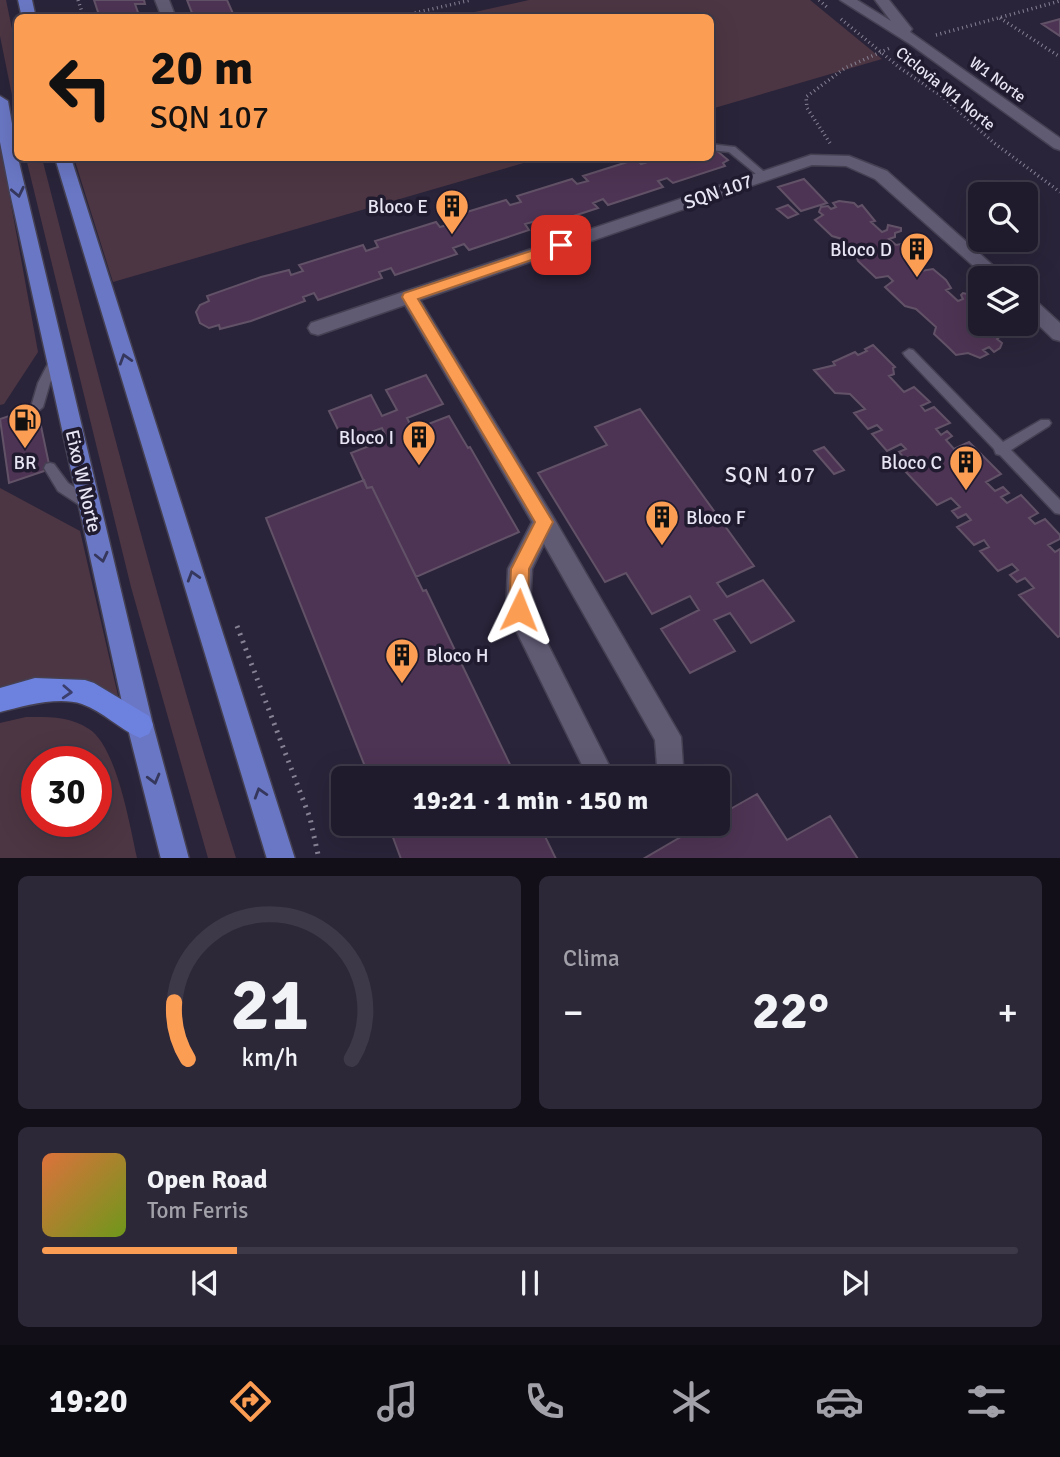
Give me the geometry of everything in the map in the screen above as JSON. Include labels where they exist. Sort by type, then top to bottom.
[{"type":"highway","points":[[0,701],[35,690],[85,692],[140,725]]},
{"type":"main road","name":"Eixo W Norte","points":[[0,101],[140,725],[175,858]]},
{"type":"main road","points":[[65,161],[281,858]]},
{"type":"street","name":"W1 Norte","points":[[847,0],[915,41],[1060,145]]},
{"type":"street","name":"W1 Norte","points":[[882,0],[915,41]]},
{"type":"street","name":"SQN 107","points":[[318,328],[811,160],[831,159],[857,163],[881,175],[984,266]]},
{"type":"street","points":[[409,297],[544,522],[668,737],[670,766]]},
{"type":"street","points":[[1038,314],[1060,334]]},
{"type":"street","points":[[544,522],[520,569],[519,610],[597,766]]},
{"type":"lane","points":[[714,147],[732,149],[764,176]]},
{"type":"lane","points":[[909,353],[1060,509]]},
{"type":"lane","points":[[37,407],[44,383],[56,359]]},
{"type":"lane","points":[[1000,450],[1045,423]]},
{"type":"lane","points":[[50,468],[63,487],[89,504]]},
{"type":"path","points":[[410,14],[471,0]]},
{"type":"path","points":[[819,0],[830,9]]},
{"type":"path","points":[[915,41],[1060,1]]},
{"type":"path","name":"Ciclovia W1 Norte","points":[[840,17],[880,51],[943,97],[994,143],[1060,192]]},
{"type":"path","points":[[1000,18],[1060,57]]},
{"type":"path","points":[[831,159],[829,141],[807,108],[806,97],[819,84],[880,51]]},
{"type":"shaded area","points":[[0,0],[6,0],[14,39],[14,105],[0,36]]},
{"type":"shaded area","points":[[529,0],[810,0],[882,59],[714,108],[714,14],[466,14]]},
{"type":"shaded area","points":[[0,144],[38,352],[4,404],[0,405]]},
{"type":"shaded area","points":[[27,161],[43,161],[158,597],[236,858],[208,858],[131,587]]},
{"type":"shaded area","points":[[75,161],[531,161],[113,282]]},
{"type":"shaded area","points":[[0,488],[80,531],[119,700],[0,689]]},
{"type":"shaded area","points":[[26,717],[59,718],[89,729],[104,746],[21,746],[21,837],[112,837],[112,763],[121,789],[137,858],[0,858],[0,723]]},
{"type":"building","points":[[94,0],[144,0],[145,4],[135,4],[139,14],[99,14]]},
{"type":"building","points":[[187,0],[227,0],[233,14],[192,14]]},
{"type":"building","points":[[1060,19],[1060,36],[1042,24]]},
{"type":"building","name":"Bloco E","points":[[714,148],[728,160],[723,163],[725,166],[673,183],[667,178],[658,181],[663,187],[608,205],[603,199],[593,203],[598,208],[540,227],[536,221],[525,224],[529,230],[469,250],[464,244],[453,248],[457,254],[395,275],[391,268],[379,272],[382,278],[318,300],[314,293],[303,297],[305,301],[251,321],[220,329],[219,325],[209,328],[200,323],[196,312],[200,305],[209,301],[207,296],[261,277],[289,270],[291,275],[303,271],[299,265],[363,245],[366,251],[378,247],[375,241],[436,222],[440,227],[451,224],[447,218],[506,200],[510,205],[521,202],[517,196],[572,179],[577,184],[588,181],[583,176],[631,161],[639,161],[641,164],[651,161],[714,161]]},
{"type":"building","points":[[804,179],[827,203],[801,211],[778,187]]},
{"type":"building","name":"Bloco D","points":[[839,201],[854,203],[858,207],[862,205],[875,221],[871,222],[882,232],[887,230],[888,225],[901,228],[901,231],[895,233],[895,237],[889,239],[896,245],[910,248],[923,260],[915,266],[921,271],[933,269],[946,280],[951,288],[946,290],[958,301],[963,299],[963,293],[968,294],[968,336],[1001,336],[997,339],[1002,343],[1000,348],[994,352],[989,347],[983,350],[988,354],[980,358],[968,353],[956,355],[934,334],[936,327],[916,309],[905,306],[885,287],[893,281],[888,276],[876,278],[858,261],[858,254],[815,220],[823,215],[819,212],[821,207],[828,206],[831,209],[836,207],[833,203]]},
{"type":"building","points":[[788,205],[798,214],[788,218],[777,209]]},
{"type":"building","name":"Bloco C","points":[[873,345],[895,367],[894,374],[889,376],[904,392],[914,387],[930,402],[921,406],[925,411],[934,407],[950,423],[936,429],[941,435],[947,431],[952,436],[946,440],[954,449],[969,442],[1001,474],[986,482],[995,491],[1003,487],[1009,493],[1001,497],[1007,503],[1021,495],[1038,513],[1029,518],[1035,524],[1045,519],[1060,535],[1060,539],[1048,545],[1055,552],[1060,549],[1060,636],[1058,637],[1019,595],[1034,588],[1025,578],[1017,582],[1010,575],[1018,570],[1012,564],[998,571],[980,551],[989,547],[984,540],[974,545],[957,527],[971,520],[966,514],[958,518],[952,511],[960,507],[951,498],[937,505],[905,471],[919,464],[912,456],[905,459],[899,452],[906,449],[901,444],[887,451],[872,434],[882,430],[877,425],[868,429],[854,413],[865,409],[850,394],[835,393],[814,370],[835,365],[833,362],[855,352],[858,355]]},
{"type":"building","name":"Bloco I","points":[[426,375],[443,404],[407,418],[413,430],[449,416],[519,532],[416,577],[372,487],[367,488],[351,453],[387,439],[382,428],[344,442],[329,411],[371,395],[382,416],[397,410],[386,390]]},
{"type":"building","name":"BR","points":[[37,407],[50,469],[9,483],[0,419]]},
{"type":"building","name":"Bloco F","points":[[640,409],[754,566],[717,583],[727,597],[763,580],[794,621],[751,643],[730,613],[714,620],[735,651],[690,673],[661,629],[699,610],[690,596],[652,614],[626,573],[605,582],[538,473],[607,445],[595,427]]},
{"type":"building","points":[[824,447],[844,470],[834,474],[814,451]]},
{"type":"building","name":"Bloco H","points":[[364,480],[367,488],[372,487],[423,591],[426,590],[511,766],[365,766],[266,518]]},
{"type":"building","points":[[757,794],[787,840],[830,816],[857,858],[645,858],[682,836],[730,836],[730,809]]},
{"type":"building","points":[[392,836],[545,836],[556,858],[401,858]]},
{"type":"place","name":"Bloco E","points":[[452,236]]},
{"type":"place","name":"Bloco D","points":[[917,279]]},
{"type":"place","name":"BR","points":[[25,450]]},
{"type":"place","name":"Bloco I","points":[[419,467]]},
{"type":"place","name":"Bloco C","points":[[966,492]]},
{"type":"place","name":"Bloco F","points":[[662,547]]},
{"type":"place","name":"Bloco H","points":[[402,685]]},
{"type":"district","name":"SQN 107","points":[[771,475]]},
{"type":"route","points":[[519,610],[520,569],[544,522],[409,297],[561,245]]}]
